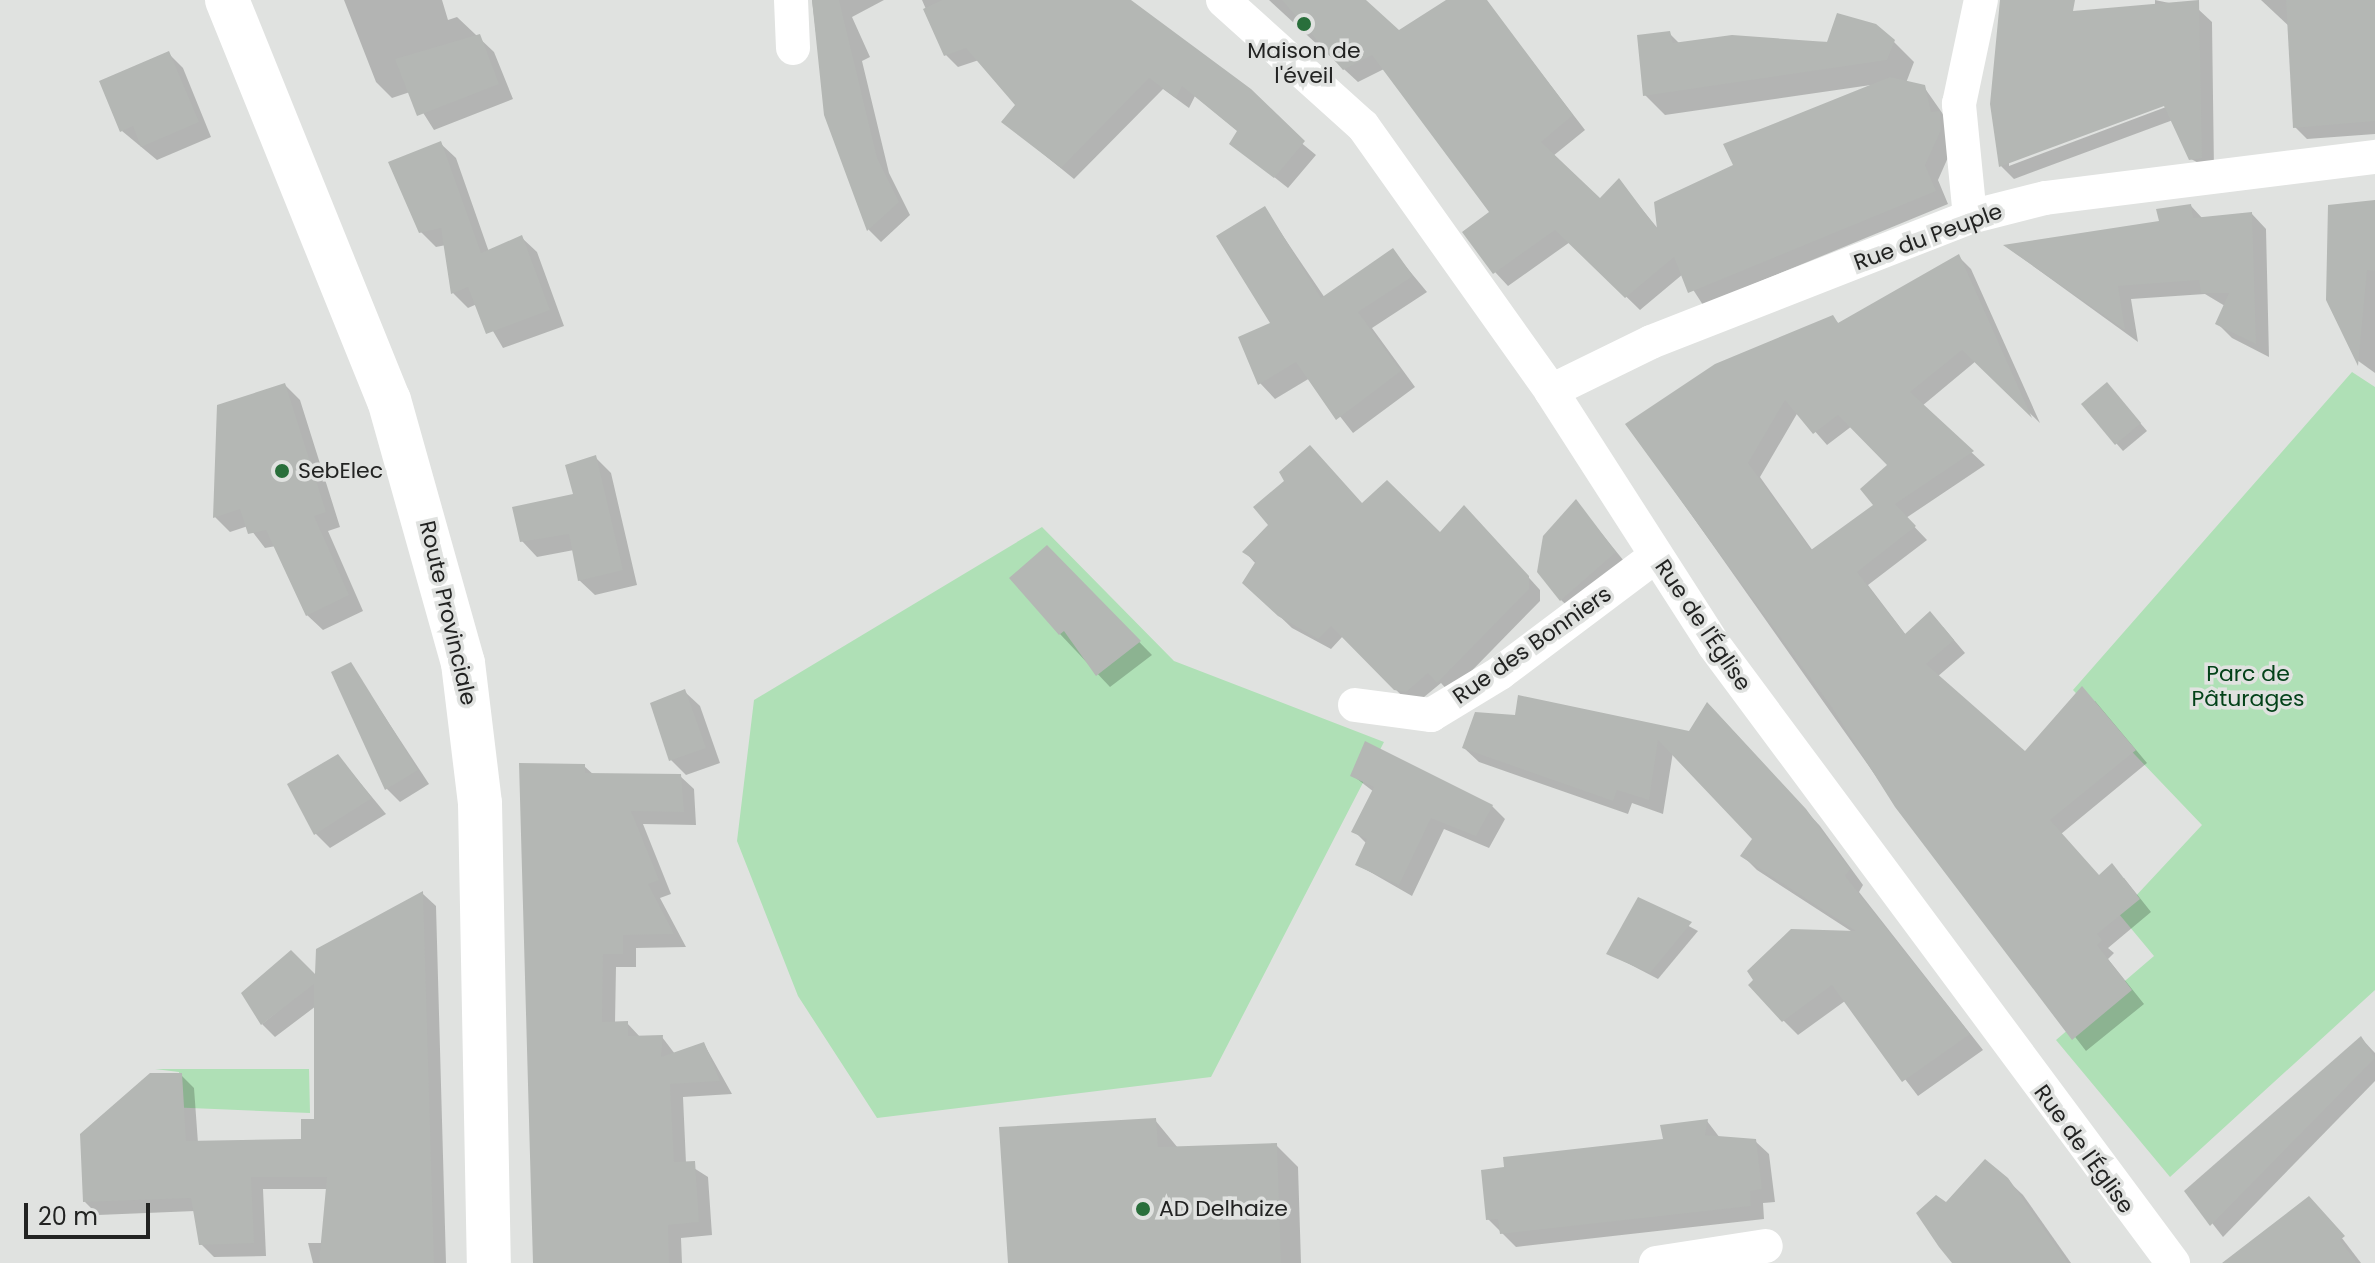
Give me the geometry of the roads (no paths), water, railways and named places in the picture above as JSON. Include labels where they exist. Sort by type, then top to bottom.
[{"type":"street","name":"Route Provinciale","points":[[227,0],[385,388],[424,507],[463,663],[480,803],[489,1263]]},
{"type":"street","points":[[791,0],[793,48]]},
{"type":"street","name":"Rue de l'Église","points":[[1223,0],[1363,126],[1551,391],[1723,658],[2173,1263]]},
{"type":"street","points":[[1970,217],[1959,104],[1981,0]]},
{"type":"street","name":"Rue du Peuple","points":[[1551,391],[1651,342],[1970,217],[2045,198],[2375,157]]},
{"type":"street","name":"Rue des Bonniers","points":[[1355,705],[1431,715],[1500,673],[1656,556]]},
{"type":"street","points":[[1656,1263],[1766,1246]]},
{"type":"place","name":"Maison de l'éveil","points":[[1304,24]]},
{"type":"place","name":"SebElec","points":[[282,471]]},
{"type":"place","name":"AD Delhaize","points":[[1143,1209]]},
{"type":"park label","name":"Parc de Pâturages","points":[[2248,686]]}]
